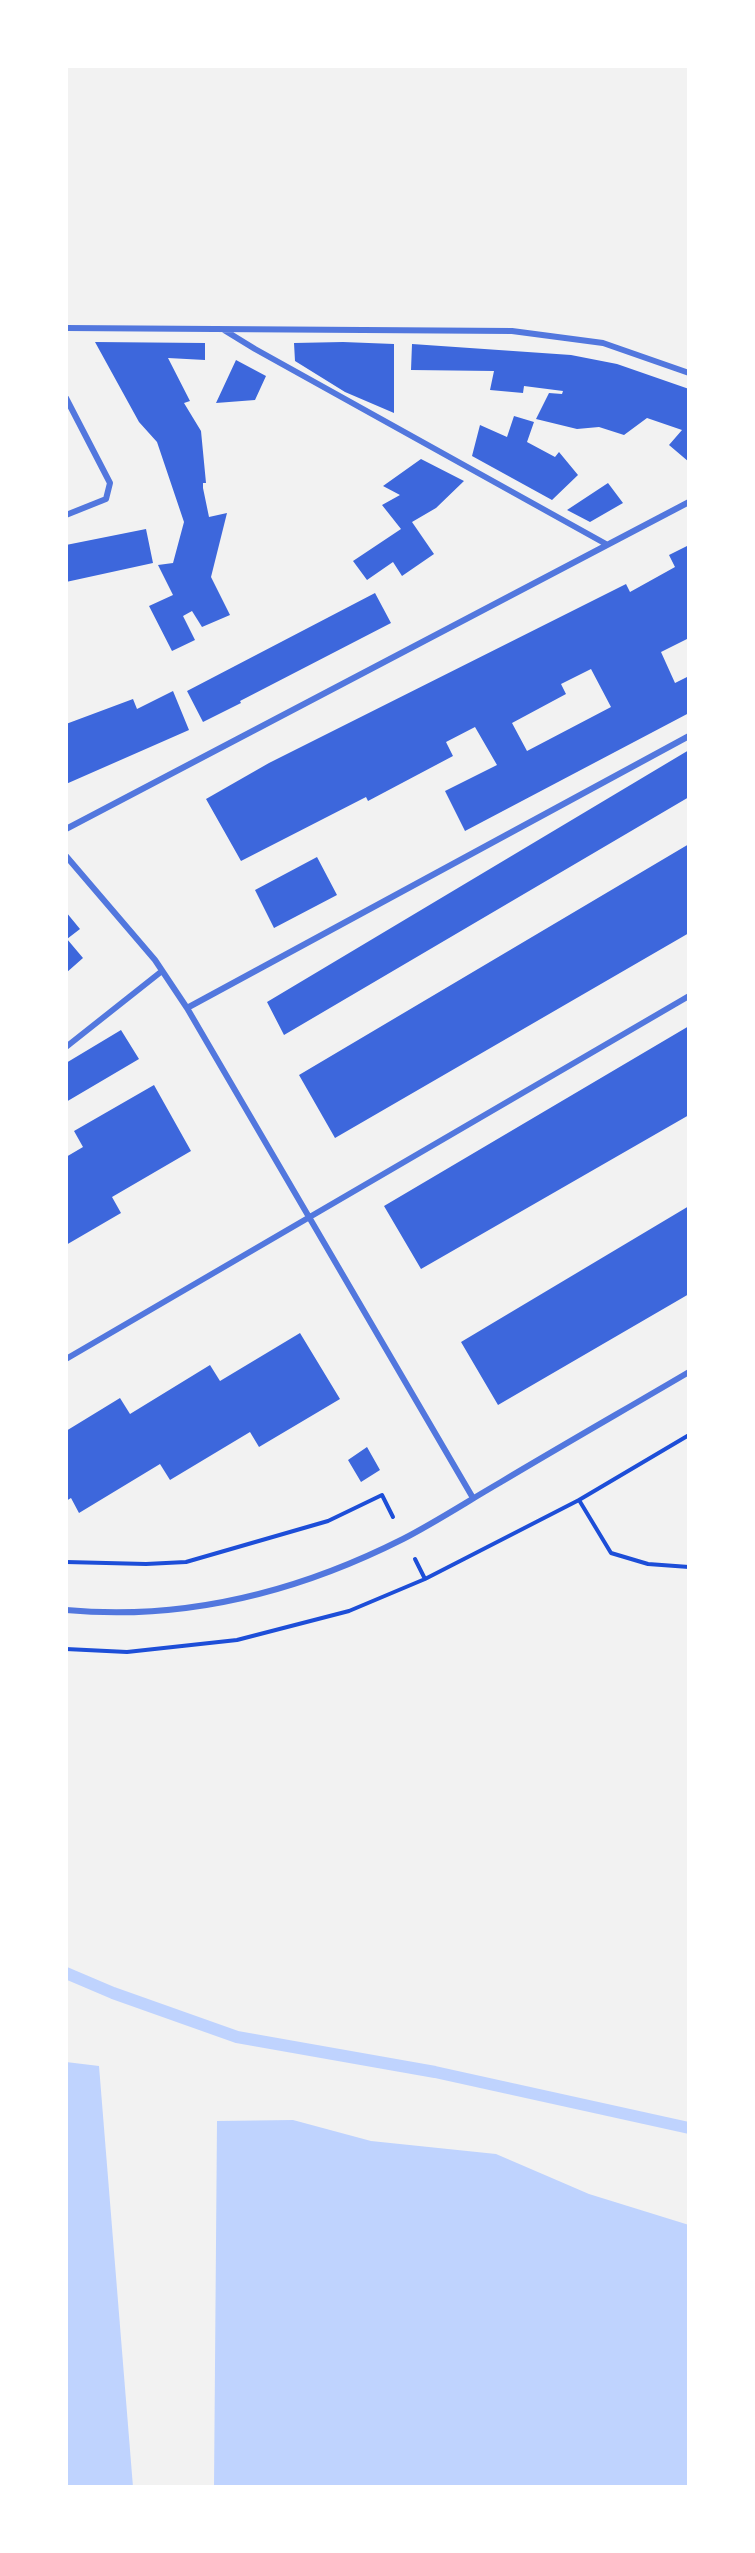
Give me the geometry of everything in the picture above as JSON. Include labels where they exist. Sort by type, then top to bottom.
[{"type":"street","points":[[66,328],[513,331],[603,343],[689,374]]},
{"type":"street","points":[[224,330],[606,544]]},
{"type":"street","points":[[66,398],[110,483],[106,499],[66,515]]},
{"type":"street","points":[[66,829],[689,502]]},
{"type":"street","points":[[188,1008],[689,736]]},
{"type":"street","points":[[66,856],[162,971],[188,1008],[473,1498]]},
{"type":"street","points":[[66,1047],[162,971]]},
{"type":"street","points":[[66,1359],[689,996]]},
{"type":"street","points":[[66,1610],[141,1613],[240,1599],[282,1589],[327,1574],[404,1539],[689,1372]]},
{"type":"path","points":[[66,1562],[146,1564],[186,1562],[328,1521],[382,1495],[425,1579]]},
{"type":"path","points":[[579,1500],[611,1553],[648,1564],[689,1567]]},
{"type":"water","points":[[66,2062],[99,2066],[133,2487],[66,2487]]},
{"type":"water","points":[[293,2120],[371,2141],[496,2154],[589,2194],[689,2225],[689,2487],[214,2487],[217,2121]]},
{"type":"building","points":[[95,342],[205,343],[205,360],[168,358],[190,401],[184,403],[201,431],[206,483],[203,483],[203,488],[209,517],[227,513],[211,577],[230,615],[202,627],[192,611],[183,616],[195,640],[172,651],[149,606],[173,595],[158,565],[173,563],[184,522],[157,442],[139,422]]},
{"type":"building","points":[[294,343],[394,344],[394,413],[345,392],[295,361]]},
{"type":"building","points":[[412,344],[571,355],[617,364],[689,389],[689,462],[669,445],[682,430],[647,418],[624,435],[599,427],[577,429],[536,419],[549,393],[562,394],[563,391],[524,386],[523,393],[490,390],[494,371],[411,370]]},
{"type":"building","points":[[236,360],[266,376],[255,400],[216,403]]},
{"type":"building","points":[[514,416],[534,422],[527,442],[555,457],[559,452],[578,475],[552,500],[472,456],[480,425],[507,437]]},
{"type":"building","points":[[421,459],[464,481],[436,508],[412,522],[434,554],[402,576],[393,562],[367,580],[353,561],[401,529],[382,505],[400,495],[383,486]]},
{"type":"building","points":[[608,483],[623,503],[590,522],[567,510]]},
{"type":"building","points":[[146,529],[153,563],[66,582],[66,545]]},
{"type":"building","points":[[689,545],[689,638],[661,652],[675,683],[689,676],[689,713],[465,831],[445,791],[497,765],[475,727],[446,742],[453,756],[368,801],[366,797],[241,861],[206,799],[269,763],[626,584],[630,592],[675,567],[669,555]],"holes":[[[591,669],[611,707],[527,751],[512,723],[566,694],[561,684]]]},
{"type":"building","points":[[375,593],[391,623],[203,722],[187,691]]},
{"type":"building","points":[[173,691],[189,730],[66,784],[66,724],[133,699],[137,709]]},
{"type":"building","points":[[689,750],[689,797],[284,1035],[267,1002]]},
{"type":"building","points":[[689,844],[689,933],[335,1138],[299,1075]]},
{"type":"building","points":[[317,857],[337,895],[274,928],[255,890]]},
{"type":"building","points":[[66,912],[80,929],[67,939],[83,958],[66,973]]},
{"type":"building","points":[[689,1026],[689,1115],[421,1269],[384,1206]]},
{"type":"building","points":[[121,1030],[139,1059],[66,1102],[66,1063]]},
{"type":"building","points":[[154,1085],[191,1151],[112,1197],[121,1213],[66,1245],[66,1157],[83,1147],[74,1131]]},
{"type":"building","points":[[689,1206],[689,1294],[498,1405],[461,1342]]},
{"type":"building","points":[[300,1333],[340,1399],[259,1447],[250,1432],[170,1480],[160,1464],[79,1513],[71,1498],[66,1501],[66,1431],[120,1398],[130,1414],[210,1365],[220,1381]]},
{"type":"building","points":[[367,1447],[380,1470],[361,1482],[348,1460]]},
{"type":"waterway","points":[[66,1973],[113,1993],[237,2037],[435,2072],[689,2128]]}]
